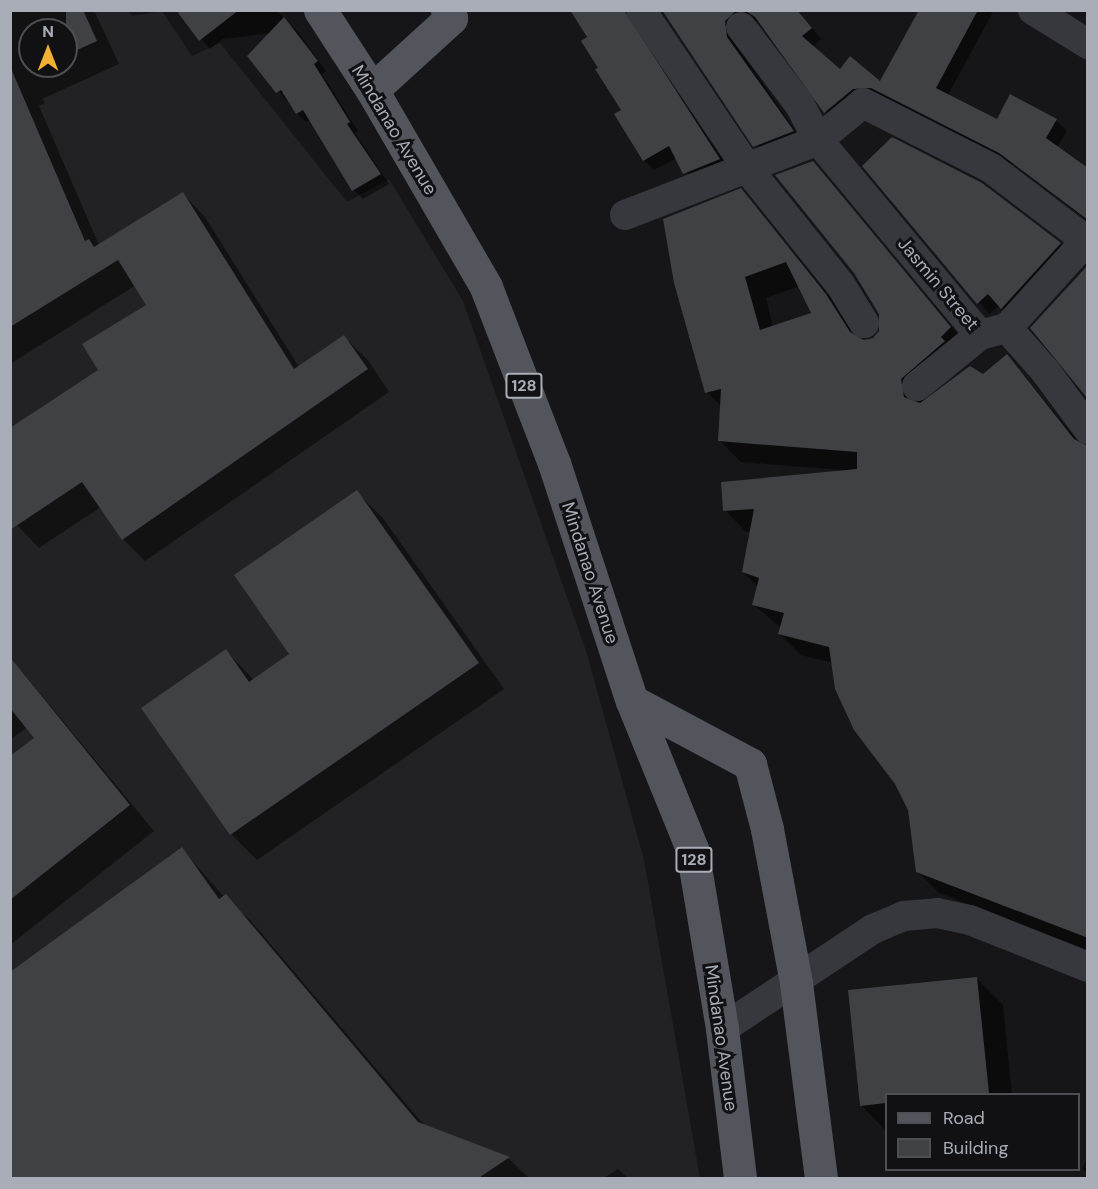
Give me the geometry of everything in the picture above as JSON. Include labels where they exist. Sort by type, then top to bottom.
[{"type":"main road","name":"Mindanao Avenue","points":[[320,10],[372,90],[486,287],[554,463],[632,701],[692,849],[722,1029],[740,1179]]},
{"type":"main road","points":[[372,90],[449,14]]},
{"type":"main road","points":[[632,701],[750,764],[767,829],[796,983],[821,1179]]},
{"type":"street","points":[[641,10],[747,168],[840,284],[864,323]]},
{"type":"street","points":[[1033,10],[1088,44]]},
{"type":"street","name":"Jasmin Street","points":[[741,27],[800,105],[818,140],[994,331],[1046,372],[1088,429]]},
{"type":"street","points":[[625,215],[818,140],[864,103],[991,168],[1087,242],[994,331],[917,386]]},
{"type":"street","points":[[722,1029],[796,983],[873,929],[904,916],[937,913],[970,920],[1088,967]]},
{"type":"shaded area","points":[[128,10],[132,16],[162,11],[192,56],[220,43],[347,202],[389,179],[463,301],[587,654],[644,860],[700,1178],[11,1178],[10,11]]},
{"type":"building","points":[[66,10],[83,10],[97,41],[78,50],[78,18],[66,18]]},
{"type":"building","points":[[176,10],[239,10],[199,41]]},
{"type":"building","points":[[570,10],[624,10],[720,159],[683,174],[669,146],[643,161],[614,114],[621,110],[595,69],[598,68],[581,41],[587,37]]},
{"type":"building","points":[[662,10],[737,10],[725,21],[727,37],[794,131],[753,147]]},
{"type":"building","points":[[744,10],[797,10],[812,28],[802,36],[840,69],[850,56],[880,81],[919,10],[978,10],[936,88],[997,119],[1010,94],[1057,119],[1046,138],[1088,168],[1088,220],[999,153],[871,88],[853,89],[824,113],[755,17]]},
{"type":"building","points":[[284,17],[318,61],[314,64],[350,122],[347,124],[381,174],[352,191],[303,110],[296,114],[281,90],[276,93],[247,56]]},
{"type":"building","points":[[10,66],[85,241],[89,239],[94,247],[183,192],[294,369],[344,335],[368,369],[122,540],[82,482],[10,530],[10,428],[98,370],[82,344],[146,305],[118,260],[10,327]]},
{"type":"building","points":[[892,137],[982,183],[1061,243],[1001,309],[988,294],[977,304],[862,166]]},
{"type":"building","points":[[813,161],[951,327],[941,337],[945,341],[901,379],[904,397],[920,403],[970,366],[983,374],[1007,354],[1074,439],[1088,446],[1088,938],[916,872],[908,810],[895,784],[854,730],[835,689],[829,647],[778,634],[784,613],[752,605],[759,578],[742,572],[754,509],[723,511],[721,482],[857,469],[857,452],[718,441],[721,389],[705,393],[674,283],[663,219],[741,188],[826,294],[850,332],[864,340],[873,338],[879,331],[879,314],[854,273],[775,175]],"holes":[[[786,262],[811,313],[760,330],[745,277]]]},
{"type":"building","points":[[1088,265],[1088,399],[1030,328]]},
{"type":"building","points":[[357,490],[479,663],[230,835],[141,708],[226,649],[249,682],[289,654],[234,575]]},
{"type":"building","points":[[10,657],[130,805],[10,900],[10,756],[34,738],[10,708]]},
{"type":"building","points":[[182,847],[219,899],[226,894],[418,1122],[510,1157],[477,1179],[10,1179],[10,972]]},
{"type":"building","points":[[977,977],[989,1093],[885,1093],[885,1103],[860,1106],[848,990]]}]
